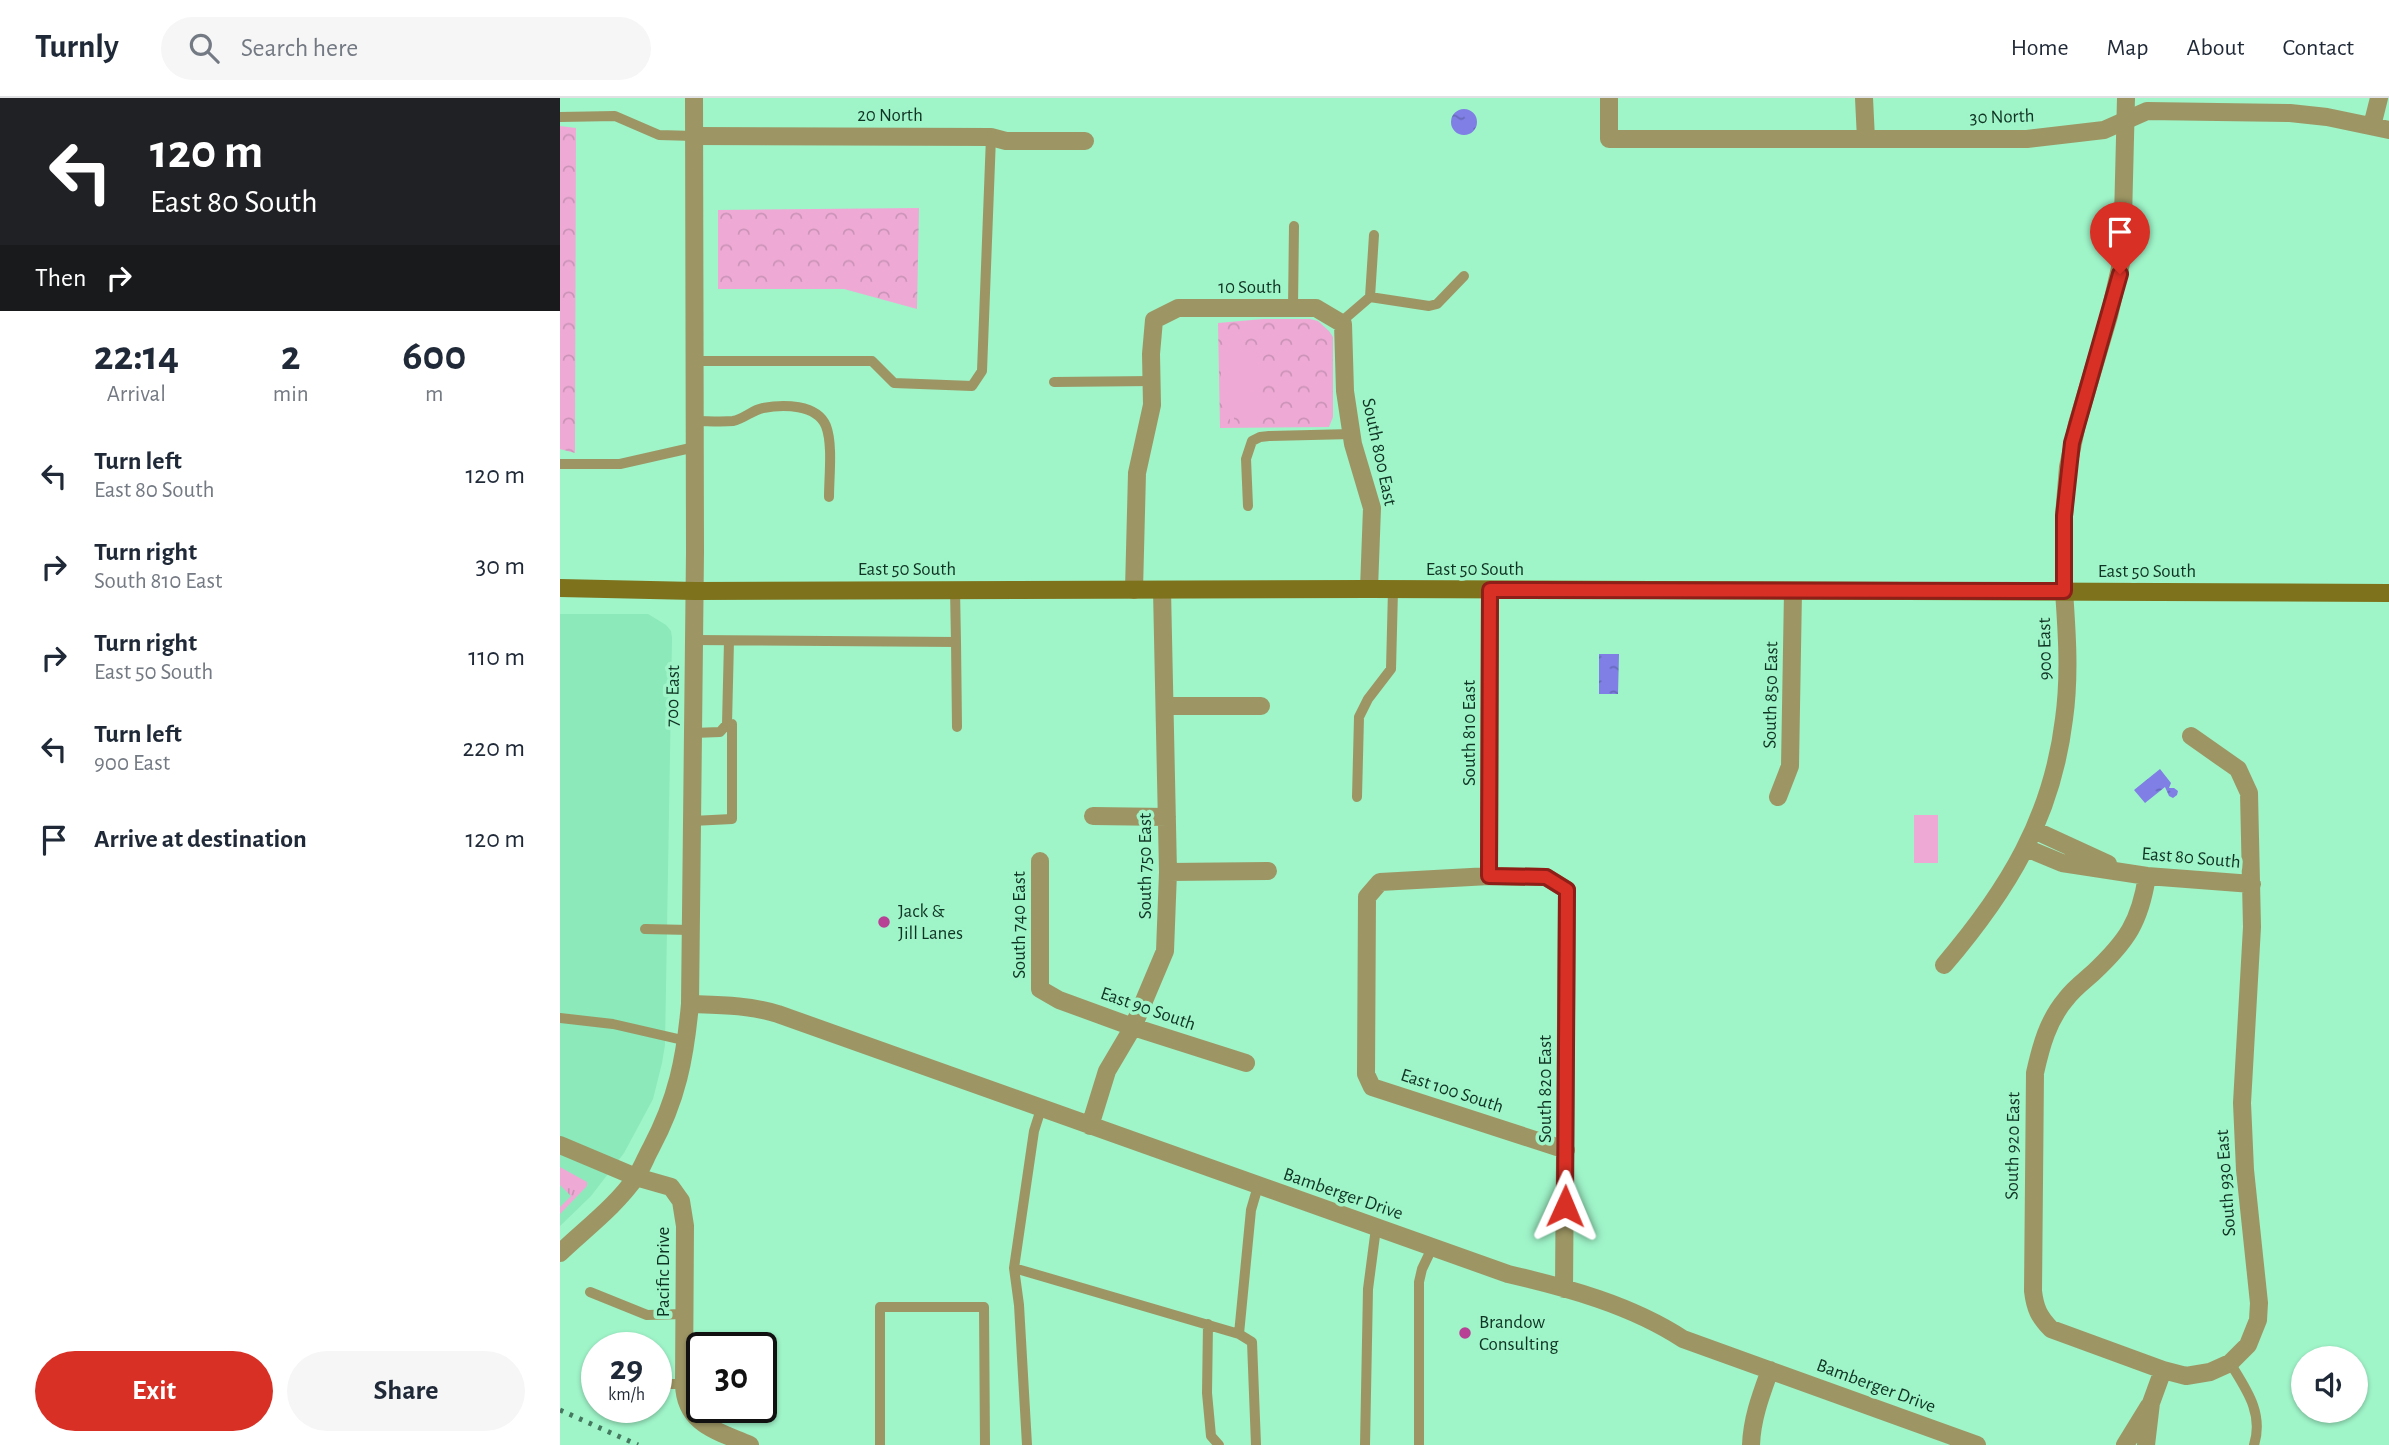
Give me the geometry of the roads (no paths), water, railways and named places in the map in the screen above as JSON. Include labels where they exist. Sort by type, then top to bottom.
[{"type":"main road","name":"East 50 South","points":[[560,587],[695,591],[1369,589],[2389,593]]},
{"type":"street","name":"700 East","points":[[560,1253],[636,1177],[670,1107],[682,1070],[687,1041],[690,1004],[695,591],[694,98]]},
{"type":"street","name":"30 North","points":[[1609,98],[1609,139],[2027,139],[2104,130],[2147,110],[2266,111],[2327,117],[2381,128]]},
{"type":"street","points":[[1864,98],[1866,139]]},
{"type":"street","name":"900 East","points":[[1944,965],[1995,902],[2026,848],[2054,772],[2065,718],[2067,662],[2064,516],[2072,443],[2109,316],[2122,260],[2126,98]]},
{"type":"street","points":[[2379,98],[2381,128]]},
{"type":"street","name":"20 North","points":[[694,136],[990,136],[1006,141],[1085,141]]},
{"type":"street","name":"10 South","points":[[1152,381],[1154,320],[1178,308],[1317,308],[1342,323]]},
{"type":"street","name":"South 800 East","points":[[1342,323],[1345,391],[1352,434],[1372,508],[1369,589]]},
{"type":"street","points":[[1134,590],[1137,473],[1152,405],[1152,381]]},
{"type":"street","name":"South 750 East","points":[[1090,1126],[1107,1071],[1133,1027],[1165,951],[1168,872],[1162,590]]},
{"type":"street","name":"South 810 East","points":[[1489,876],[1490,590]]},
{"type":"street","name":"South 850 East","points":[[1778,797],[1790,766],[1793,591]]},
{"type":"street","points":[[1165,706],[1261,706]]},
{"type":"street","name":"South 930 East","points":[[2190,736],[2238,769],[2249,793],[2252,927],[2242,1103],[2245,1170],[2259,1303],[2255,1332],[2248,1345],[2230,1363]]},
{"type":"street","points":[[1093,816],[1167,817]]},
{"type":"street","name":"East 80 South","points":[[2034,830],[2127,873]]},
{"type":"street","name":"East 80 South","points":[[2026,848],[2062,863],[2147,876],[2252,884]]},
{"type":"street","name":"South 740 East","points":[[1040,861],[1040,989]]},
{"type":"street","points":[[1168,872],[1268,871]]},
{"type":"street","name":"East 100 South","points":[[1489,876],[1380,882],[1367,897],[1366,1074],[1372,1087],[1566,1150]]},
{"type":"street","name":"South 820 East","points":[[1489,876],[1546,877],[1567,890],[1564,1289]]},
{"type":"street","name":"South 920 East","points":[[2147,876],[2143,903],[2136,922],[2112,956],[2067,997],[2054,1014],[2039,1052],[2035,1073],[2033,1291],[2040,1318],[2051,1329],[2163,1370]]},
{"type":"street","name":"East 90 South","points":[[1040,989],[1059,1000],[1133,1027],[1246,1063]]},
{"type":"street","name":"Bamberger Drive","points":[[690,1004],[759,1008],[1508,1275],[1564,1289],[1631,1311],[1658,1322],[1684,1339],[1977,1445]]},
{"type":"street","name":"Pacific Drive","points":[[560,1145],[636,1177],[665,1184],[671,1187],[681,1201],[685,1226],[684,1384],[687,1405],[699,1420],[750,1445]]},
{"type":"street","points":[[2125,1445],[2151,1403],[2163,1370],[2186,1376],[2210,1372],[2230,1363]]},
{"type":"street","points":[[1751,1445],[1757,1406],[1770,1370]]},
{"type":"street","points":[[2146,1445],[2151,1403]]},
{"type":"lane","points":[[560,117],[615,116],[659,135],[694,136]]},
{"type":"lane","points":[[695,361],[872,360],[894,383],[972,386],[982,371],[990,136]]},
{"type":"lane","points":[[1293,308],[1294,226]]},
{"type":"lane","points":[[1342,323],[1370,297],[1374,235]]},
{"type":"lane","points":[[1370,297],[1429,306],[1437,304],[1464,276]]},
{"type":"lane","points":[[1054,382],[1152,381]]},
{"type":"lane","points":[[695,421],[734,421],[762,408],[808,409],[816,414],[825,426],[828,436],[829,497]]},
{"type":"lane","points":[[1248,506],[1246,459],[1252,441],[1269,436],[1352,434]]},
{"type":"lane","points":[[560,464],[620,464],[695,447]]},
{"type":"lane","points":[[955,590],[957,727]]},
{"type":"lane","points":[[1357,797],[1359,718],[1368,699],[1391,669],[1393,590]]},
{"type":"lane","points":[[694,640],[956,642]]},
{"type":"lane","points":[[693,733],[720,732],[727,724],[729,641]]},
{"type":"lane","points":[[692,821],[732,819],[732,724],[727,724]]},
{"type":"lane","points":[[645,929],[690,930]]},
{"type":"lane","points":[[560,1018],[613,1024],[687,1041]]},
{"type":"lane","points":[[1027,1445],[1019,1306],[1014,1268],[1034,1131],[1041,1109]]},
{"type":"lane","points":[[1239,1334],[1251,1210],[1258,1186]]},
{"type":"lane","points":[[1364,1445],[1368,1289],[1376,1228]]},
{"type":"lane","points":[[1419,1445],[1419,1282],[1432,1248]]},
{"type":"lane","points":[[1014,1268],[1208,1324],[1239,1334],[1252,1342],[1256,1445]]},
{"type":"lane","points":[[590,1292],[647,1315],[684,1314]]},
{"type":"lane","points":[[880,1445],[880,1307],[984,1307],[985,1445]]},
{"type":"lane","points":[[1208,1324],[1207,1393],[1212,1436],[1219,1445]]},
{"type":"lane","points":[[2230,1363],[2252,1397],[2257,1426],[2254,1445]]},
{"type":"lane","points":[[672,1384],[684,1384]]},
{"type":"water","points":[[1464,109],[1473,113],[1477,122],[1473,131],[1464,135],[1455,131],[1451,122],[1455,113]]},
{"type":"water","points":[[1599,654],[1619,654],[1618,694],[1599,694]]},
{"type":"water","points":[[2160,769],[2171,783],[2169,788],[2178,791],[2177,795],[2173,798],[2169,796],[2165,787],[2145,803],[2134,790]]},
{"type":"railway","points":[[560,1410],[638,1445]]},
{"type":"place","name":"Jack & Jill Lanes","points":[[884,922]]},
{"type":"place","name":"Brandow Consulting","points":[[1465,1333]]}]
